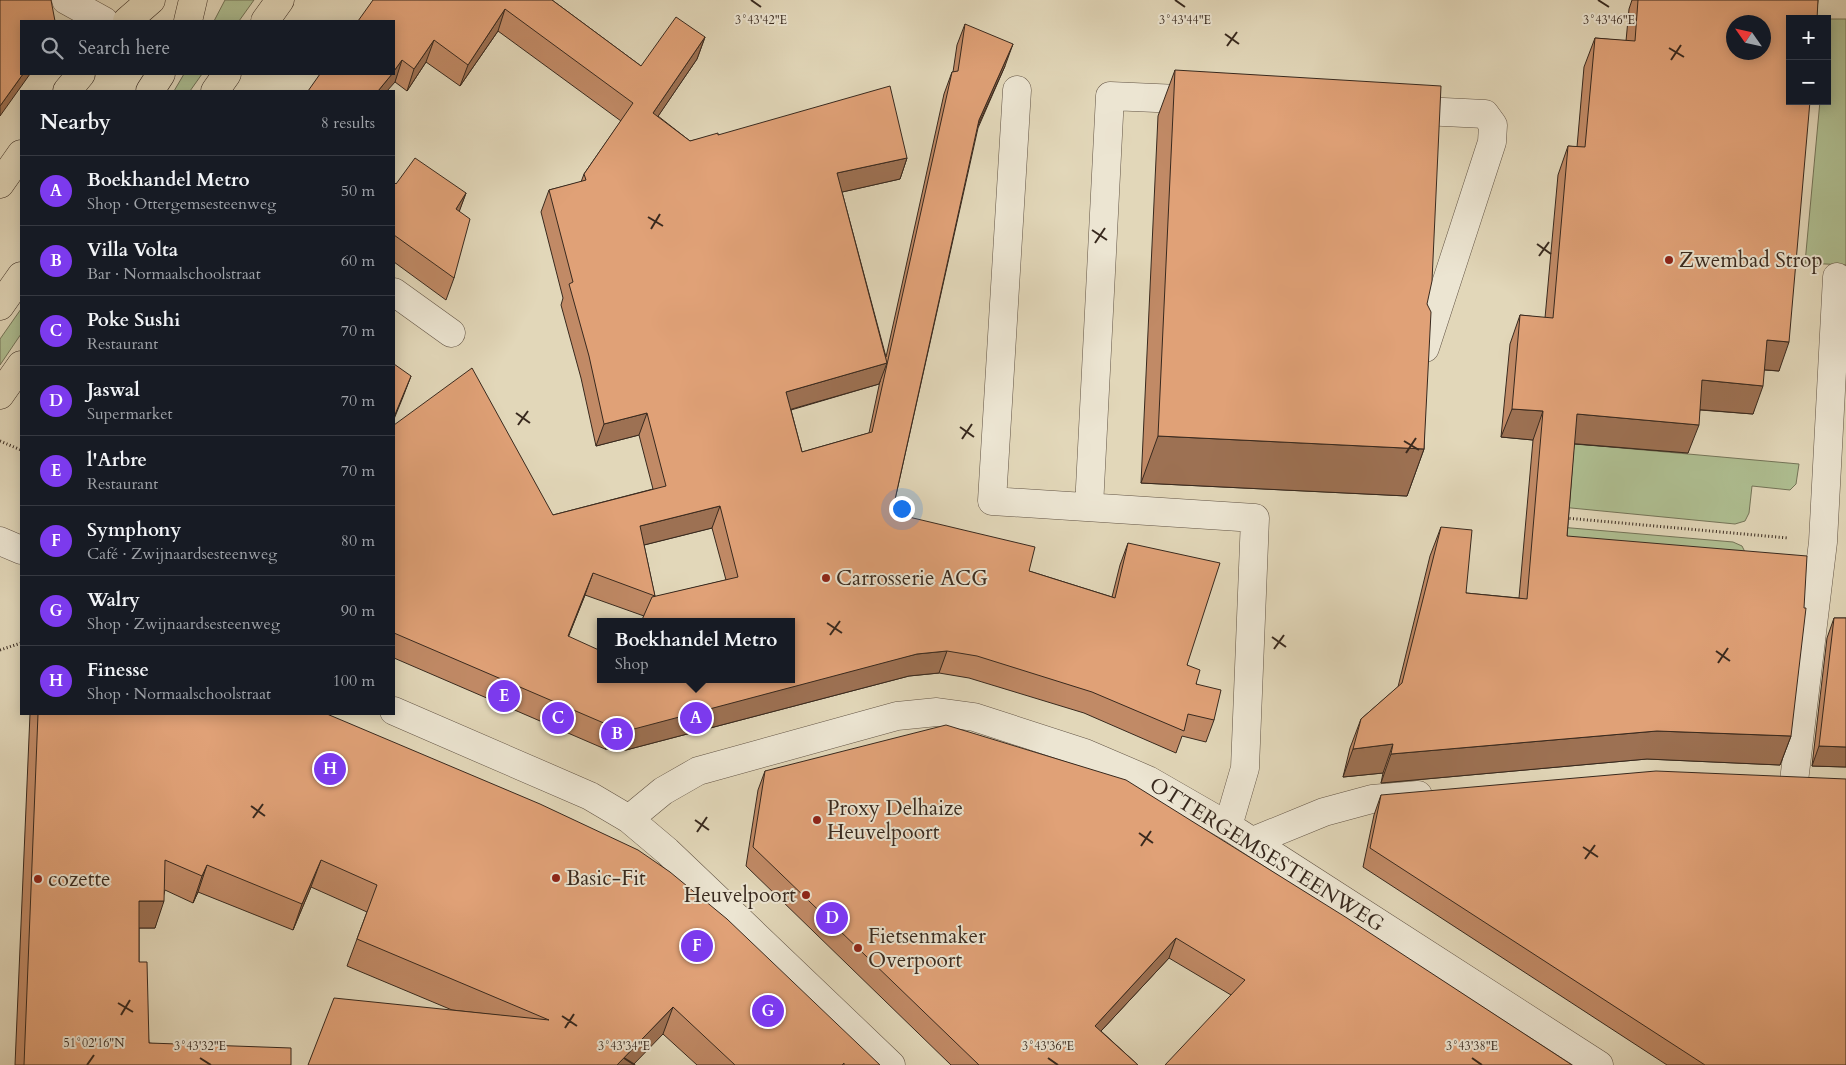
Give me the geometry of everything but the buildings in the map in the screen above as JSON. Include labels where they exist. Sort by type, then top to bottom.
[{"type":"main road","points":[[128,20],[151,0]]},
{"type":"main road","points":[[188,20],[194,0]]},
{"type":"main road","points":[[266,20],[280,0]]},
{"type":"main road","points":[[68,90],[80,75]]},
{"type":"main road","points":[[151,90],[159,75]]},
{"type":"main road","points":[[216,90],[226,75]]},
{"type":"main road","points":[[0,184],[20,155]]},
{"type":"main road","points":[[0,306],[20,277]]},
{"type":"main road","points":[[0,395],[20,366]]},
{"type":"street","points":[[66,0],[102,20]]},
{"type":"street","points":[[1017,90],[992,501],[1256,518],[1244,768],[1228,826]]},
{"type":"street","points":[[1089,507],[1110,96],[1228,101]]},
{"type":"street","points":[[1376,108],[1485,114],[1493,125],[1492,142],[1425,348]]},
{"type":"street","points":[[1765,780],[1807,781],[1837,277]]},
{"type":"street","points":[[395,293],[451,333]]},
{"type":"street","points":[[0,541],[20,550]]},
{"type":"street","points":[[395,711],[590,796],[629,820],[667,851],[891,1065]]},
{"type":"street","name":"OTTERGEMSESTEENWEG","points":[[629,820],[663,791],[698,772],[897,716],[937,712],[974,717],[1085,753],[1148,780],[1253,841],[1599,1065]]},
{"type":"street","points":[[1253,841],[1324,812],[1372,799],[1441,793]]},
{"type":"path","points":[[0,441],[20,450]]},
{"type":"path","points":[[1560,517],[1822,542]]},
{"type":"path","points":[[0,650],[20,643]]},
{"type":"green space","points":[[225,0],[254,0],[240,20],[215,20]]},
{"type":"green space","points":[[1831,19],[1846,19],[1846,265],[1805,263],[1820,105],[1831,105]]},
{"type":"green space","points":[[183,75],[201,75],[191,90],[175,90]]},
{"type":"green space","points":[[20,310],[20,335],[0,365],[0,339]]},
{"type":"green space","points":[[1566,443],[1799,464],[1796,484],[1790,490],[1752,486],[1749,513],[1745,521],[1735,524],[1561,507]]},
{"type":"green space","points":[[1560,527],[1733,542],[1742,546],[1745,552],[1557,554]]},
{"type":"place","name":"Zwembad Strop","points":[[1669,260]]},
{"type":"place","name":"Carrosserie ACG","points":[[826,578]]},
{"type":"place","name":"l'Arbre","points":[[504,696]]},
{"type":"place","name":"Poke Sushi","points":[[558,718]]},
{"type":"place","name":"Boekhandel Metro","points":[[696,718]]},
{"type":"place","name":"Villa Volta","points":[[617,734]]},
{"type":"place","name":"Finesse","points":[[330,769]]},
{"type":"place","name":"Proxy Delhaize Heuvelpoort","points":[[817,820]]},
{"type":"place","name":"Basic-Fit","points":[[556,878]]},
{"type":"place","name":"cozette","points":[[38,879]]},
{"type":"place","name":"Heuvelpoort","points":[[806,895]]},
{"type":"place","name":"Jaswal","points":[[832,918]]},
{"type":"place","name":"Symphony","points":[[697,946]]},
{"type":"place","name":"Fietsenmaker Overpoort","points":[[858,948]]},
{"type":"place","name":"Walry","points":[[768,1011]]}]
